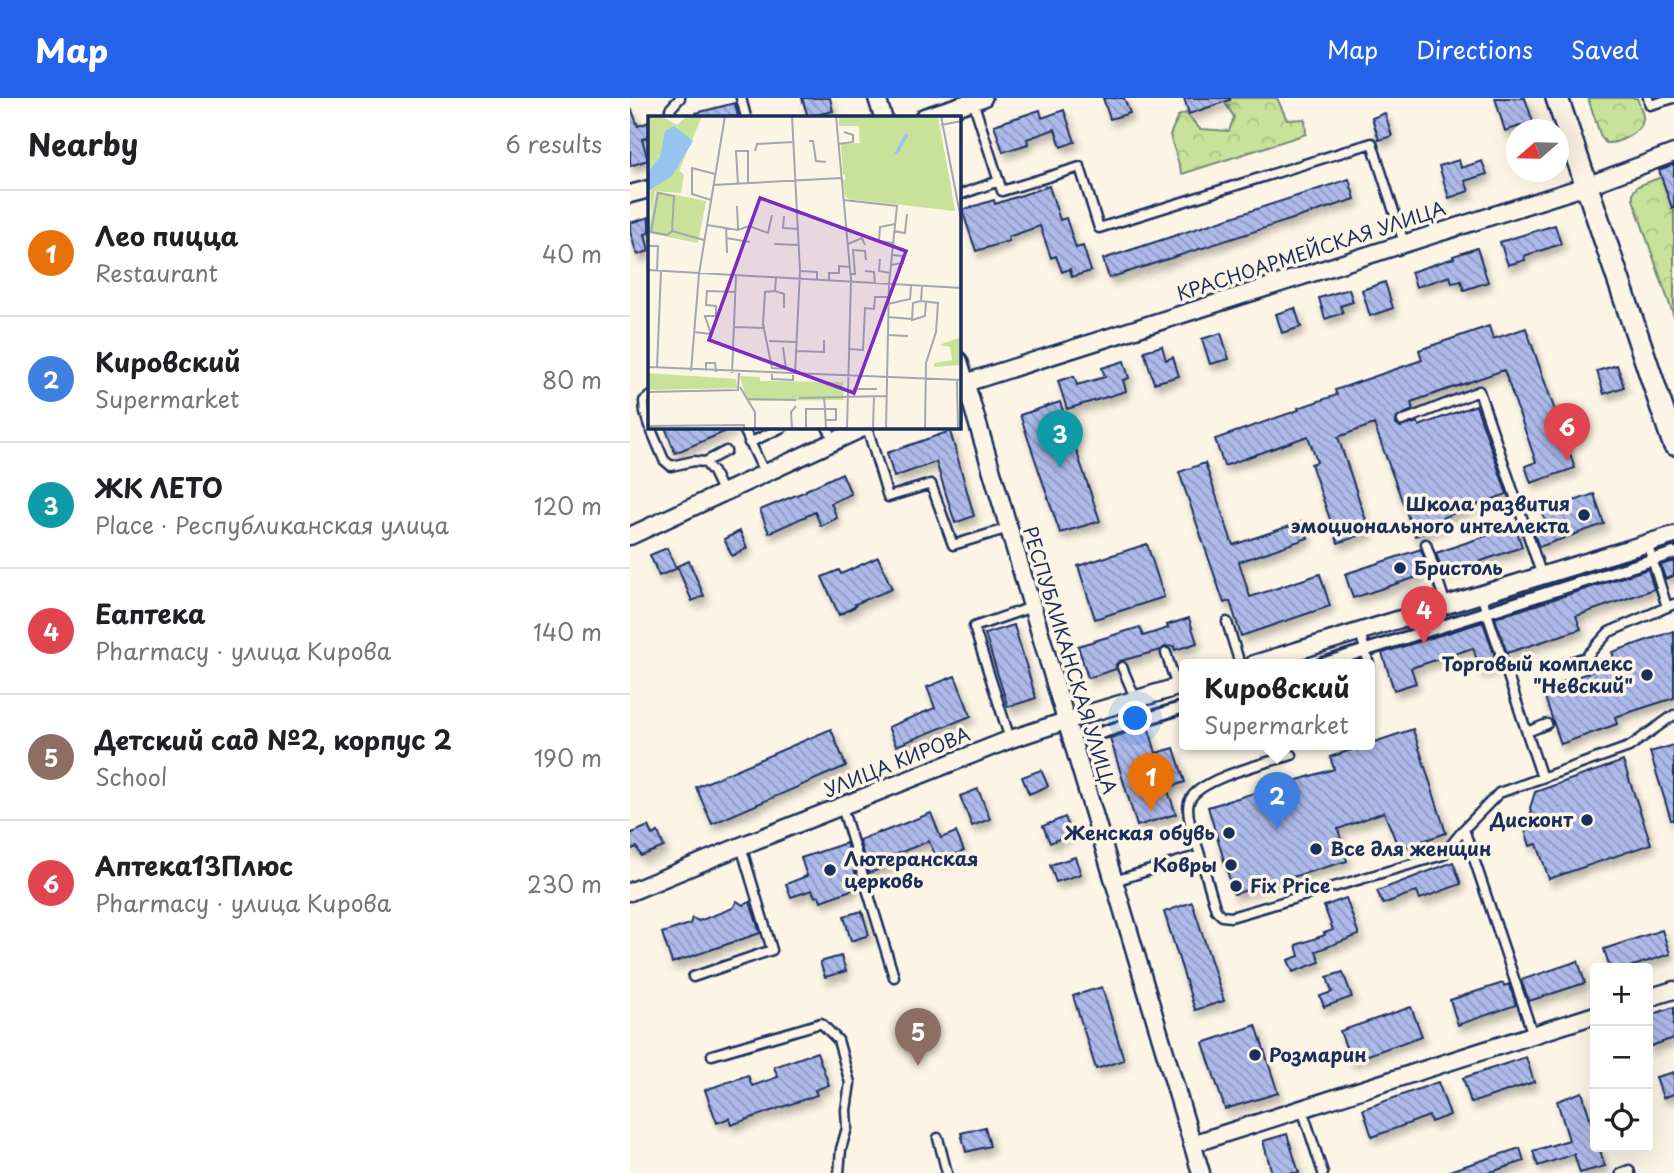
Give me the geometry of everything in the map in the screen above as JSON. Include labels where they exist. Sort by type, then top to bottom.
[{"type":"main road","points":[[1557,98],[1674,444]]},
{"type":"street","points":[[877,98],[883,116]]},
{"type":"street","points":[[927,116],[978,100]]},
{"type":"street","name":"КРАСНОАРМЕЙСКАЯ УЛИЦА","points":[[962,383],[1586,186],[1674,153]]},
{"type":"street","points":[[630,194],[648,189]]},
{"type":"street","name":"РЕСПУБЛИКАНСКАЯ УЛИЦА","points":[[962,383],[1009,528],[1201,1173]]},
{"type":"street","points":[[630,536],[765,474],[831,434],[856,429]]},
{"type":"street","points":[[1271,659],[1674,535]]},
{"type":"street","points":[[1338,659],[1674,553]]},
{"type":"street","name":"УЛИЦА КИРОВА","points":[[630,892],[951,762],[1066,721],[1179,687]]},
{"type":"street","points":[[1097,734],[1179,709]]},
{"type":"street","points":[[1653,996],[1674,990]]},
{"type":"street","points":[[1192,1144],[1590,1017]]},
{"type":"lane","points":[[672,116],[670,109],[680,98]]},
{"type":"lane","points":[[741,98],[746,116]]},
{"type":"lane","points":[[1648,98],[1650,105],[1674,98]]},
{"type":"lane","points":[[978,100],[1002,191],[1080,167],[1099,228],[1372,143],[1404,243]]},
{"type":"lane","points":[[961,194],[999,181]]},
{"type":"lane","points":[[1402,421],[1479,391],[1542,576]]},
{"type":"lane","points":[[648,398],[644,401],[648,421]]},
{"type":"lane","points":[[651,429],[664,460],[671,466],[694,461],[705,462],[726,451]]},
{"type":"lane","points":[[744,429],[765,474]]},
{"type":"lane","points":[[749,443],[779,429]]},
{"type":"lane","points":[[867,429],[888,497],[931,484],[953,545],[1009,528]]},
{"type":"lane","points":[[705,462],[713,471],[723,493]]},
{"type":"lane","points":[[1548,669],[1586,656],[1609,632],[1670,605],[1647,543]]},
{"type":"lane","points":[[1426,544],[1446,605]]},
{"type":"lane","points":[[1481,594],[1542,778]]},
{"type":"lane","points":[[1011,740],[975,627],[1032,607]]},
{"type":"lane","points":[[1227,622],[1238,659]]},
{"type":"lane","points":[[1360,632],[1368,659]]},
{"type":"lane","points":[[1167,653],[1179,681]]},
{"type":"lane","points":[[1122,667],[1136,700]]},
{"type":"lane","points":[[1292,755],[1210,782],[1195,791],[1189,802],[1188,814],[1199,855],[1216,910],[1222,916],[1231,917],[1443,856],[1464,829],[1499,793],[1629,747],[1674,715]]},
{"type":"lane","points":[[1527,732],[1547,724]]},
{"type":"lane","points":[[842,807],[894,977]]},
{"type":"lane","points":[[1464,829],[1533,1035]]},
{"type":"lane","points":[[1184,837],[1194,834]]},
{"type":"lane","points":[[693,976],[772,950],[741,846]]},
{"type":"lane","points":[[1114,881],[1199,855]]},
{"type":"lane","points":[[712,1055],[821,1023],[838,1040],[850,1083],[846,1110],[847,1128],[841,1149],[839,1173]]},
{"type":"lane","points":[[1302,1109],[1322,1173]]},
{"type":"lane","points":[[938,1138],[947,1173]]},
{"type":"lane","points":[[1621,1173],[1629,1170],[1630,1173]]},
{"type":"green space","points":[[1226,98],[1277,98],[1287,120],[1305,119],[1306,134],[1182,174],[1170,135],[1178,116],[1186,113],[1200,129],[1229,131],[1234,117],[1224,101]]},
{"type":"green space","points":[[1588,98],[1637,98],[1643,115],[1642,125],[1628,137],[1606,143],[1601,137]]},
{"type":"green space","points":[[1674,172],[1674,317],[1633,199],[1633,192],[1638,186]]},
{"type":"building","points":[[802,98],[830,98],[833,111],[808,116]]},
{"type":"building","points":[[1103,98],[1124,98],[1130,113],[1110,119]]},
{"type":"building","points":[[1184,98],[1230,98],[1230,100],[1189,114]]},
{"type":"building","points":[[1495,98],[1525,98],[1532,119],[1506,119],[1505,131]]},
{"type":"building","points":[[735,103],[738,116],[697,116],[696,113]]},
{"type":"building","points":[[632,110],[638,126],[648,122],[648,137],[642,139],[648,160],[630,166]]},
{"type":"building","points":[[1040,110],[1042,118],[1064,110],[1075,142],[1061,147],[1055,129],[1027,139],[1028,144],[1003,152],[994,125]]},
{"type":"building","points":[[1385,113],[1392,136],[1379,140],[1372,118]]},
{"type":"building","points":[[1459,160],[1461,168],[1482,161],[1487,174],[1465,181],[1469,191],[1449,198],[1439,166]]},
{"type":"building","points":[[1674,164],[1674,207],[1672,208],[1659,170]]},
{"type":"building","points":[[1349,179],[1355,199],[1109,278],[1103,259]]},
{"type":"building","points":[[1049,186],[1060,220],[1066,218],[1076,248],[1083,246],[1091,271],[1072,277],[1070,269],[1062,272],[1056,256],[1051,258],[1040,226],[1008,237],[1009,241],[976,251],[962,210],[994,200],[995,204]]},
{"type":"building","points":[[648,217],[648,233],[645,234],[648,251],[637,255],[630,223]]},
{"type":"building","points":[[1555,225],[1561,244],[1524,256],[1525,260],[1508,265],[1500,242]]},
{"type":"building","points":[[1477,248],[1488,282],[1464,290],[1461,281],[1452,283],[1450,276],[1416,287],[1411,272]]},
{"type":"building","points":[[1385,282],[1393,308],[1370,316],[1362,290]]},
{"type":"building","points":[[1349,289],[1353,302],[1340,306],[1343,313],[1325,319],[1319,298]]},
{"type":"building","points":[[1295,308],[1301,327],[1282,333],[1276,314]]},
{"type":"building","points":[[1489,326],[1493,339],[1526,328],[1575,468],[1531,483],[1525,466],[1536,462],[1504,370],[1411,402],[1413,410],[1397,417],[1396,424],[1400,427],[1418,422],[1419,426],[1476,405],[1507,494],[1441,518],[1444,525],[1415,536],[1374,424],[1338,437],[1370,532],[1338,543],[1311,464],[1317,462],[1308,436],[1224,466],[1215,439],[1337,395],[1335,390],[1422,360],[1419,350]]},
{"type":"building","points":[[1221,333],[1229,359],[1210,364],[1202,339]]},
{"type":"building","points":[[1162,346],[1166,360],[1173,357],[1179,376],[1154,383],[1144,351]]},
{"type":"building","points":[[1124,361],[1129,378],[1123,380],[1126,391],[1067,409],[1058,381],[1074,376],[1077,385],[1105,377],[1102,368]]},
{"type":"building","points":[[1617,365],[1624,387],[1604,394],[1597,371]]},
{"type":"building","points":[[1060,402],[1100,521],[1060,533],[1020,415]]},
{"type":"building","points":[[666,429],[731,429],[675,453]]},
{"type":"building","points":[[950,431],[974,516],[955,523],[936,462],[894,477],[887,453]]},
{"type":"building","points":[[1205,463],[1233,545],[1302,522],[1308,538],[1239,562],[1250,597],[1320,574],[1330,606],[1241,636],[1230,601],[1224,603],[1179,472]]},
{"type":"building","points":[[842,473],[851,494],[831,503],[837,518],[821,526],[815,512],[769,533],[760,510]]},
{"type":"building","points":[[1594,494],[1604,524],[1539,547],[1534,534],[1548,529],[1542,512]]},
{"type":"building","points":[[1515,526],[1522,547],[1443,574],[1436,553]]},
{"type":"building","points":[[740,531],[747,548],[732,556],[724,539]]},
{"type":"building","points":[[1147,544],[1164,597],[1095,619],[1078,566]]},
{"type":"building","points":[[667,548],[676,569],[659,576],[650,555]]},
{"type":"building","points":[[1421,549],[1429,573],[1353,598],[1345,574]]},
{"type":"building","points":[[878,557],[892,589],[855,604],[856,606],[839,615],[822,577],[839,570],[841,574]]},
{"type":"building","points":[[689,561],[704,596],[692,601],[677,566]]},
{"type":"building","points":[[1674,561],[1674,576],[1665,579],[1661,565]]},
{"type":"building","points":[[1648,569],[1654,589],[1576,616],[1581,629],[1507,653],[1495,618]]},
{"type":"building","points":[[1189,618],[1197,643],[1175,650],[1174,646],[1165,647],[1120,661],[1116,664],[1116,669],[1088,678],[1078,646],[1140,627],[1143,636]]},
{"type":"building","points":[[1483,622],[1498,666],[1481,672],[1473,648],[1411,668],[1416,683],[1394,690],[1382,653]]},
{"type":"building","points":[[1014,625],[1036,698],[1008,707],[985,634]]},
{"type":"building","points":[[1674,631],[1674,698],[1615,717],[1617,724],[1561,744],[1542,689],[1616,663],[1612,652]]},
{"type":"building","points":[[955,676],[971,716],[896,746],[888,727],[935,708],[927,687]]},
{"type":"building","points":[[1148,726],[1156,753],[1174,748],[1185,782],[1167,788],[1176,814],[1137,826],[1110,738]]},
{"type":"building","points":[[831,729],[846,766],[712,824],[696,787]]},
{"type":"building","points":[[1413,729],[1446,833],[1399,849],[1384,812],[1338,829],[1347,861],[1234,894],[1208,807],[1334,769],[1330,757],[1351,750],[1375,750],[1375,742]]},
{"type":"building","points":[[1674,745],[1674,820],[1671,820],[1650,752]]},
{"type":"building","name":"Дисконт","points":[[1623,761],[1651,844],[1549,879],[1537,844],[1530,846],[1524,827],[1530,825],[1529,821],[1533,819],[1530,808],[1535,792]]},
{"type":"building","points":[[1041,770],[1048,786],[1029,794],[1022,777]]},
{"type":"building","points":[[978,789],[990,819],[972,826],[960,796]]},
{"type":"building","points":[[931,813],[941,838],[956,832],[964,851],[938,861],[929,841],[889,857],[892,865],[869,873],[859,840]]},
{"type":"building","points":[[1065,817],[1071,834],[1050,843],[1043,826]]},
{"type":"building","points":[[648,826],[652,835],[658,832],[664,847],[641,856],[637,847],[630,850],[630,834]]},
{"type":"building","name":"Лютеранская церковь","points":[[846,843],[858,882],[853,884],[854,889],[821,901],[819,896],[815,897],[812,890],[791,897],[786,884],[807,876],[801,858]]},
{"type":"building","points":[[1075,857],[1081,874],[1056,882],[1050,865]]},
{"type":"building","points":[[1453,862],[1461,884],[1420,899],[1417,891],[1383,904],[1377,891]]},
{"type":"building","points":[[1346,898],[1359,935],[1316,951],[1320,962],[1293,972],[1288,960],[1299,956],[1296,945],[1333,930],[1324,906]]},
{"type":"building","points":[[737,901],[743,905],[750,902],[760,933],[672,963],[662,933],[690,924],[692,918],[699,921],[733,908]]},
{"type":"building","points":[[1192,902],[1224,1001],[1195,1010],[1164,912]]},
{"type":"building","points":[[862,911],[869,935],[851,941],[844,916]]},
{"type":"building","points":[[1662,930],[1670,954],[1642,963],[1608,963],[1604,949]]},
{"type":"building","points":[[841,956],[846,971],[825,977],[820,962]]},
{"type":"building","points":[[1578,961],[1585,983],[1529,1001],[1521,980]]},
{"type":"building","points":[[1343,972],[1352,997],[1324,1007],[1320,996],[1332,992],[1327,977]]},
{"type":"building","points":[[1503,983],[1504,986],[1509,984],[1516,1005],[1458,1025],[1450,1000]]},
{"type":"building","points":[[1102,987],[1124,1060],[1096,1069],[1073,996]]},
{"type":"building","points":[[1411,1007],[1422,1036],[1351,1061],[1340,1031]]},
{"type":"building","points":[[1674,1007],[1674,1038],[1653,1045],[1653,1014]]},
{"type":"building","points":[[1256,1025],[1278,1093],[1225,1109],[1203,1043]]},
{"type":"building","points":[[817,1052],[829,1085],[815,1090],[817,1095],[731,1125],[729,1118],[717,1123],[705,1090],[748,1075],[752,1086],[778,1077],[774,1067]]},
{"type":"building","points":[[1526,1057],[1534,1082],[1471,1103],[1463,1078]]},
{"type":"building","points":[[1674,1072],[1674,1094],[1663,1098],[1656,1077]]},
{"type":"building","points":[[1438,1082],[1450,1115],[1431,1122],[1429,1116],[1372,1137],[1363,1109]]},
{"type":"building","points":[[1582,1092],[1590,1118],[1590,1152],[1601,1152],[1605,1166],[1580,1173],[1574,1154],[1538,1166],[1533,1151],[1569,1140],[1557,1101]]},
{"type":"building","points":[[985,1127],[990,1146],[966,1152],[961,1133]]},
{"type":"building","points":[[1287,1134],[1299,1173],[1272,1173],[1263,1141]]},
{"type":"building","points":[[1520,1148],[1524,1161],[1488,1173],[1449,1173],[1449,1171]]},
{"type":"place","name":"Аптека13Плюс","points":[[1567,461]]},
{"type":"place","name":"ЖК ЛЕТО","points":[[1060,468]]},
{"type":"place","name":"Школа развития эмоционального интеллекта","points":[[1584,515]]},
{"type":"place","name":"Бристоль","points":[[1400,568]]},
{"type":"place","name":"Еаптека","points":[[1424,644]]},
{"type":"place","name":"Торговый комплекс \"Невский\"","points":[[1647,675]]},
{"type":"place","name":"Лео пицца","points":[[1151,811]]},
{"type":"place","name":"Дисконт","points":[[1587,820]]},
{"type":"place","name":"Кировский","points":[[1277,830]]},
{"type":"place","name":"Женская обувь","points":[[1229,833]]},
{"type":"place","name":"Все для женщин","points":[[1316,849]]},
{"type":"place","name":"Ковры","points":[[1231,865]]},
{"type":"place","name":"Лютеранская церковь","points":[[830,870]]},
{"type":"place","name":"Fix Price","points":[[1236,886]]},
{"type":"place","name":"Розмарин","points":[[1255,1055]]},
{"type":"place","name":"Детский сад №2, корпус 2","points":[[918,1066]]}]
